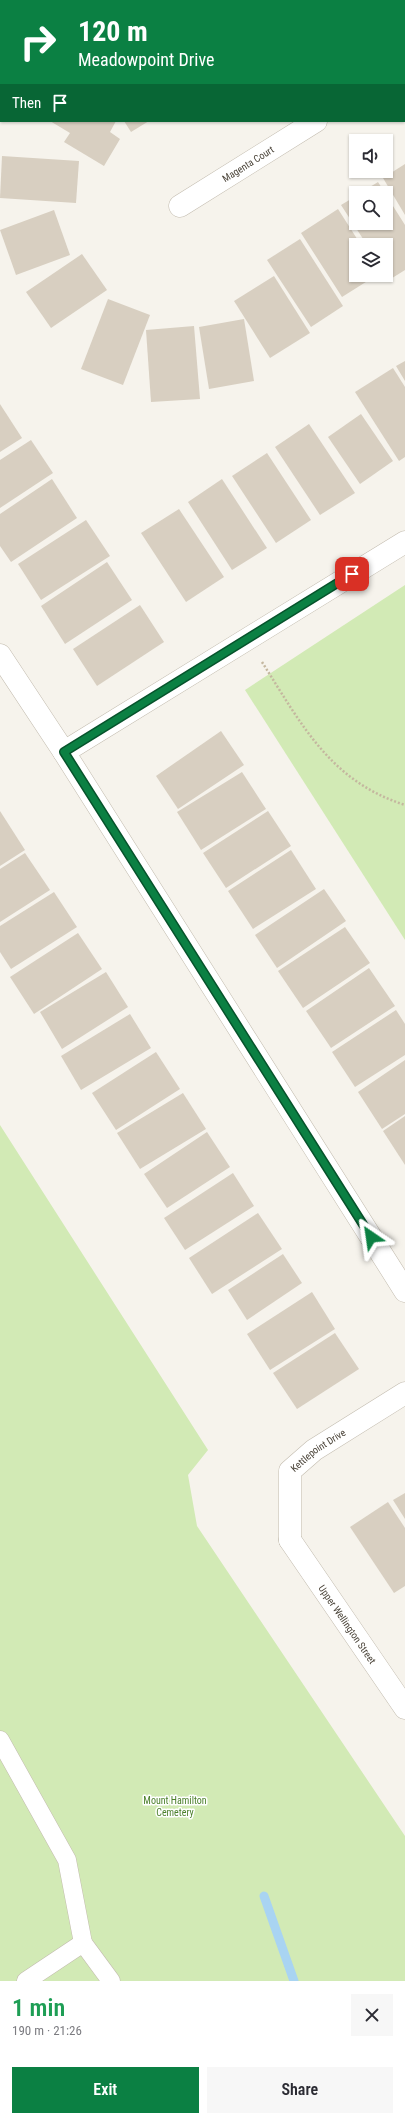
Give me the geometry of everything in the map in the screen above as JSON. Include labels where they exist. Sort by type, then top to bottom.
[{"type":"street","name":"Magenta Court","points":[[180,206],[314,122]]},
{"type":"street","points":[[64,752],[405,542]]},
{"type":"street","points":[[0,655],[64,752],[405,1291]]},
{"type":"street","name":"Kettlepoint Drive","points":[[290,1540],[290,1471],[314,1450],[405,1394]]},
{"type":"street","name":"Upper Wellington Street","points":[[290,1540],[405,1708]]},
{"type":"lane","points":[[0,1740],[67,1860],[83,1943],[111,1981]]},
{"type":"lane","points":[[26,1981],[83,1943]]},
{"type":"path","points":[[247,639],[310,738],[319,748],[343,772],[384,798],[405,805]]},
{"type":"green space","points":[[405,585],[405,940],[245,690]]},
{"type":"green space","name":"Mount Hamilton Cemetery","points":[[0,1125],[208,1450],[188,1475],[197,1526],[405,1836],[405,1981],[0,1981]]},
{"type":"building","points":[[52,122],[115,122],[110,132],[120,139],[104,166],[64,142],[70,133]]},
{"type":"building","points":[[125,122],[147,122],[131,132]]},
{"type":"building","points":[[2,156],[79,161],[76,203],[0,198]]},
{"type":"building","points":[[405,164],[405,215],[393,195],[393,186],[388,186],[383,178],[393,178],[393,172]]},
{"type":"building","points":[[378,182],[381,186],[371,186]]},
{"type":"building","points":[[349,200],[349,217],[341,205]]},
{"type":"building","points":[[393,206],[405,225],[405,270],[393,278],[393,238],[362,238],[357,230],[393,230]]},
{"type":"building","points":[[338,209],[349,226],[349,230],[351,230],[357,238],[349,238],[349,282],[366,282],[342,297],[301,233]]},
{"type":"building","points":[[54,210],[70,255],[16,275],[0,230]]},
{"type":"building","points":[[300,239],[343,306],[311,327],[267,260]]},
{"type":"building","points":[[82,254],[107,290],[51,328],[26,292]]},
{"type":"building","points":[[274,276],[310,333],[270,358],[234,301]]},
{"type":"building","points":[[108,299],[150,315],[123,385],[81,369]]},
{"type":"building","points":[[244,319],[254,381],[209,389],[199,327]]},
{"type":"building","points":[[194,326],[200,399],[151,402],[146,330]]},
{"type":"building","points":[[405,361],[405,381],[396,366]]},
{"type":"building","points":[[393,368],[405,387],[405,457],[399,461],[355,392]]},
{"type":"building","points":[[0,404],[22,438],[0,452]]},
{"type":"building","points":[[361,414],[393,461],[360,484],[328,437]]},
{"type":"building","points":[[309,424],[355,493],[320,515],[275,447]]},
{"type":"building","points":[[31,440],[53,473],[0,508],[0,460]]},
{"type":"building","points":[[267,453],[311,520],[276,543],[232,476]]},
{"type":"building","points":[[52,479],[77,518],[11,562],[0,546],[0,514]]},
{"type":"building","points":[[222,479],[267,548],[232,570],[188,502]]},
{"type":"building","points":[[179,509],[224,577],[186,602],[141,533]]},
{"type":"building","points":[[86,520],[110,556],[41,600],[18,564]]},
{"type":"building","points":[[107,562],[132,600],[65,644],[41,606]]},
{"type":"building","points":[[140,605],[164,642],[97,686],[73,649]]},
{"type":"building","points":[[221,731],[244,765],[178,809],[156,776]]},
{"type":"building","points":[[242,772],[266,809],[201,850],[177,812]]},
{"type":"building","points":[[0,811],[25,850],[0,866]]},
{"type":"building","points":[[268,811],[291,846],[226,888],[203,853]]},
{"type":"building","points":[[291,850],[316,889],[253,929],[228,891]]},
{"type":"building","points":[[25,853],[50,890],[0,922],[0,869]]},
{"type":"building","points":[[324,889],[346,921],[277,968],[255,935]]},
{"type":"building","points":[[54,892],[77,927],[11,969],[0,952],[0,926]]},
{"type":"building","points":[[345,927],[370,963],[303,1008],[278,971]]},
{"type":"building","points":[[78,933],[102,969],[34,1014],[10,977]]},
{"type":"building","points":[[369,968],[395,1006],[331,1048],[306,1011]]},
{"type":"building","points":[[106,972],[128,1007],[62,1049],[40,1012]]},
{"type":"building","points":[[396,1010],[405,1024],[405,1055],[355,1087],[332,1052]]},
{"type":"building","points":[[130,1014],[151,1048],[81,1090],[61,1056]]},
{"type":"building","points":[[156,1052],[180,1089],[116,1130],[92,1093]]},
{"type":"building","points":[[405,1060],[405,1114],[382,1129],[358,1092]]},
{"type":"building","points":[[183,1093],[206,1129],[140,1169],[117,1133]]},
{"type":"building","points":[[405,1116],[405,1165],[383,1131]]},
{"type":"building","points":[[207,1132],[230,1167],[167,1208],[144,1174]]},
{"type":"building","points":[[233,1173],[254,1206],[185,1250],[164,1218]]},
{"type":"building","points":[[258,1213],[282,1249],[212,1294],[189,1258]]},
{"type":"building","points":[[283,1254],[302,1283],[247,1320],[228,1290]]},
{"type":"building","points":[[312,1292],[335,1329],[270,1370],[247,1334]]},
{"type":"building","points":[[335,1333],[359,1369],[297,1409],[273,1373]]},
{"type":"building","points":[[405,1493],[405,1519],[393,1500]]},
{"type":"building","points":[[388,1502],[405,1528],[405,1586],[394,1593],[350,1527]]},
{"type":"waterway","points":[[264,1896],[294,1981]]},
{"type":"route","points":[[352,574],[64,752],[371,1237]]}]
